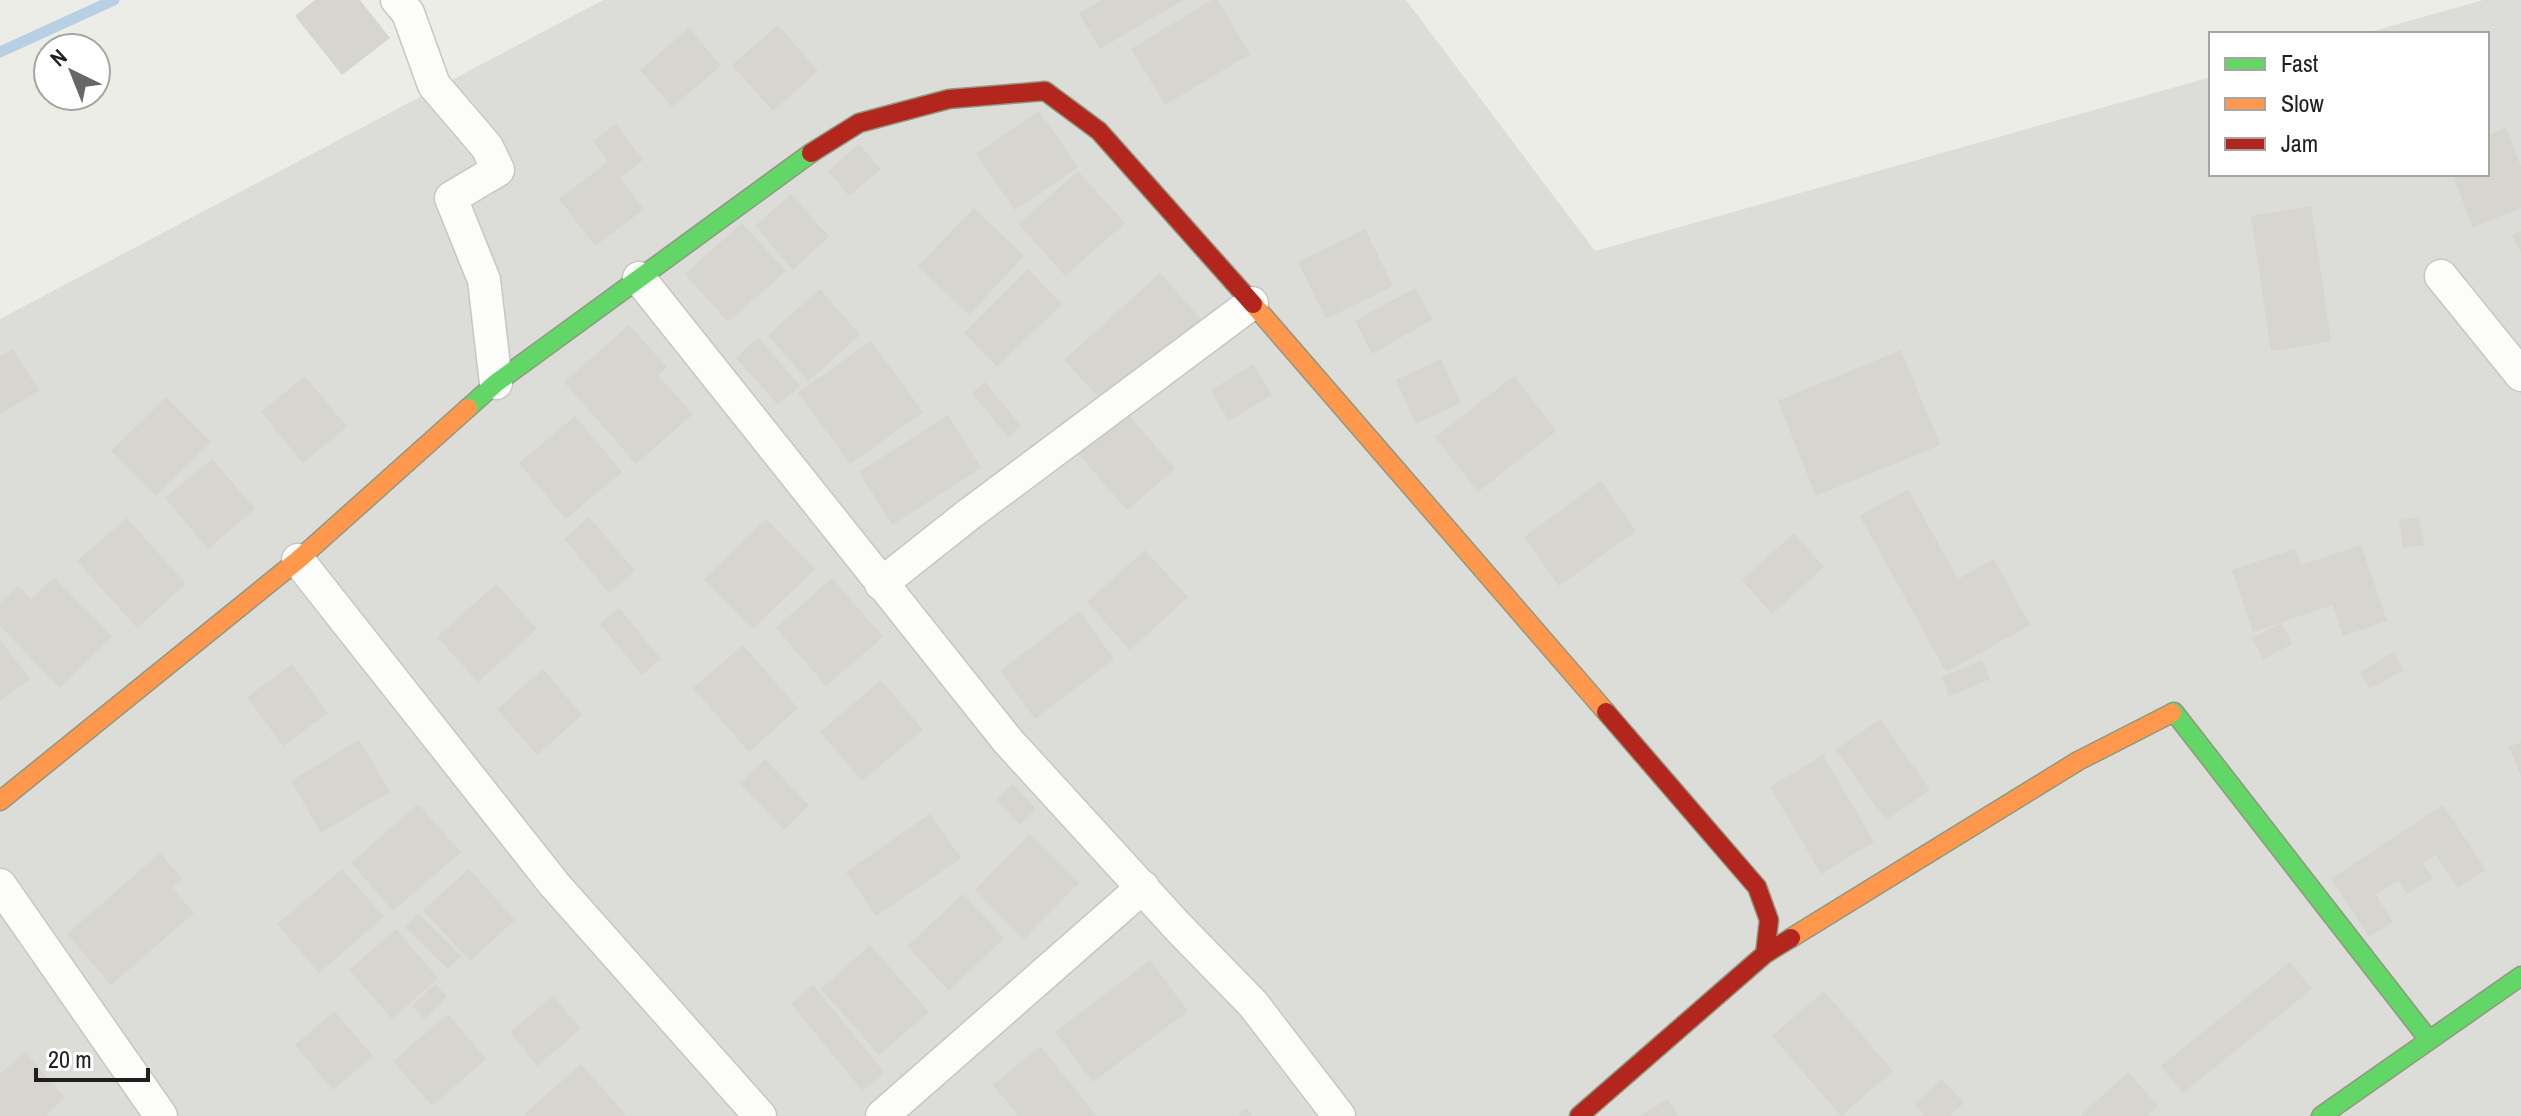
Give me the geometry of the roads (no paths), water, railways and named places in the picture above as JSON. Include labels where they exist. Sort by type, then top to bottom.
[{"type":"street","points":[[397,0],[408,13],[434,85],[487,147],[498,170],[451,198],[484,280],[496,383]]},
{"type":"street","points":[[0,801],[298,560],[496,383],[803,158],[859,123],[949,99],[1045,91],[1099,131],[1252,303],[1757,887],[1769,920],[1765,954]]},
{"type":"street","points":[[2441,276],[2521,375]]},
{"type":"street","points":[[639,278],[1008,741],[1253,1004],[1339,1116]]},
{"type":"street","points":[[881,584],[968,515],[1252,303]]},
{"type":"street","points":[[298,560],[554,884],[760,1116]]},
{"type":"street","points":[[1579,1116],[1765,954],[2078,761],[2174,712],[2429,1040]]},
{"type":"street","points":[[0,885],[161,1116]]},
{"type":"street","points":[[882,1116],[1143,887]]},
{"type":"street","points":[[2321,1116],[2521,976]]},
{"type":"waterway","points":[[0,52],[114,0]]}]
